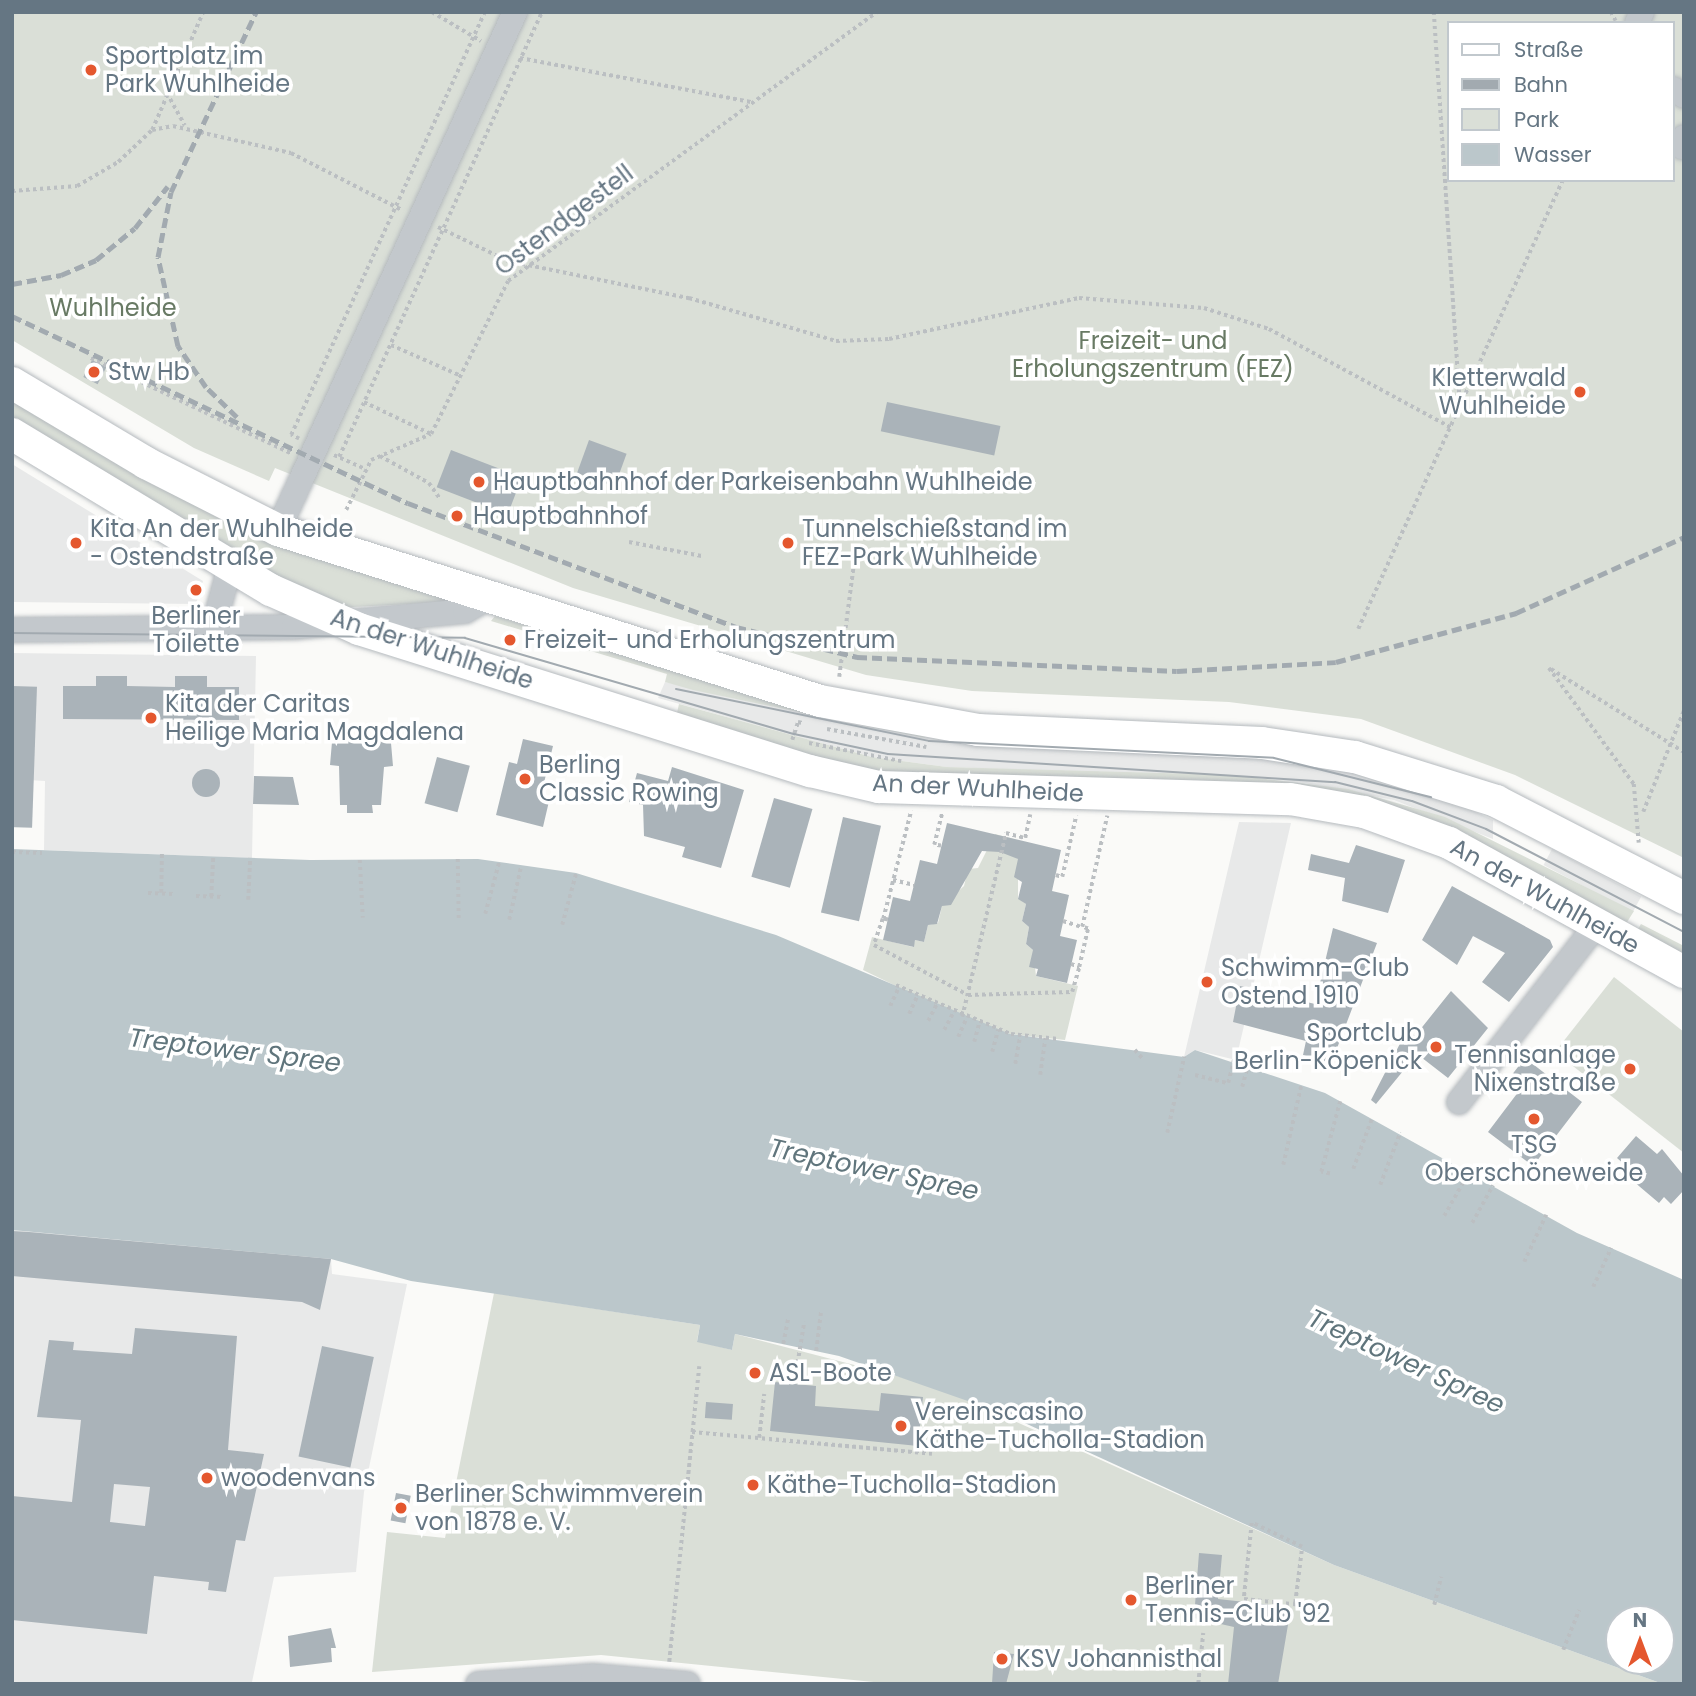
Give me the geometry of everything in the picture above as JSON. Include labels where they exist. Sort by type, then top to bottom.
[{"type":"main road","points":[[12,383],[146,463],[278,530],[820,701],[902,720],[1011,733],[1262,743],[1397,767],[1496,801],[1684,898]]},
{"type":"main road","name":"An der Wuhlheide","points":[[12,434],[230,566],[337,621],[867,785],[1278,798],[1364,812],[1449,843],[1684,972]]},
{"type":"street","points":[[278,530],[322,456],[421,219],[515,12]]},
{"type":"street","points":[[213,629],[230,566]]},
{"type":"street","points":[[12,630],[213,629],[337,621],[465,611],[489,597]]},
{"type":"street","points":[[1459,1102],[1597,924]]},
{"type":"street","points":[[478,1684],[593,1676],[678,1683]]},
{"type":"path","points":[[12,191],[77,186],[108,169],[152,130],[203,12]]},
{"type":"path","points":[[432,12],[473,38],[522,58],[751,102]]},
{"type":"path","points":[[322,456],[291,435],[485,12]]},
{"type":"path","points":[[322,456],[364,402],[445,230],[542,12]]},
{"type":"path","name":"Ostendgestell","points":[[431,434],[495,296],[527,266],[877,12]]},
{"type":"path","points":[[1434,12],[1461,407]]},
{"type":"path","points":[[167,93],[187,127]]},
{"type":"path","points":[[152,130],[187,127],[291,153],[421,219]]},
{"type":"path","points":[[1358,629],[1562,182]]},
{"type":"path","points":[[445,230],[527,266],[689,298],[836,341],[889,339],[1079,298],[1204,308],[1269,329],[1452,428]]},
{"type":"path","points":[[391,345],[459,375]]},
{"type":"path","points":[[91,358],[322,456],[366,470]]},
{"type":"path","points":[[364,402],[431,434]]},
{"type":"path","points":[[346,510],[366,470],[380,456],[431,434]]},
{"type":"path","points":[[380,456],[429,483],[440,499]]},
{"type":"path","points":[[629,542],[702,556]]},
{"type":"path","points":[[839,677],[853,569]]},
{"type":"path","points":[[1642,814],[1634,784],[1549,668],[1670,746],[1684,752]]},
{"type":"path","points":[[1639,842],[1642,814],[1684,710]]},
{"type":"path","points":[[792,740],[798,722],[809,724]]},
{"type":"path","points":[[820,727],[929,747]]},
{"type":"path","points":[[780,736],[909,762]]},
{"type":"path","points":[[911,811],[885,920],[874,945],[968,995],[1072,992],[1088,929],[1063,921]]},
{"type":"path","points":[[942,846],[934,845],[943,811]]},
{"type":"path","points":[[958,1037],[1006,833],[1025,838],[1030,813]]},
{"type":"path","points":[[1056,875],[1062,877],[1076,814]]},
{"type":"path","points":[[1082,927],[1108,814]]},
{"type":"path","points":[[12,852],[42,853]]},
{"type":"path","points":[[161,894],[162,854]]},
{"type":"path","points":[[211,897],[213,856]]},
{"type":"path","points":[[248,900],[250,858]]},
{"type":"path","points":[[458,859],[459,920]]},
{"type":"path","points":[[360,860],[363,918]]},
{"type":"path","points":[[485,914],[499,862]]},
{"type":"path","points":[[509,920],[521,866]]},
{"type":"path","points":[[562,925],[576,873]]},
{"type":"path","points":[[893,880],[914,885]]},
{"type":"path","points":[[148,893],[174,894]]},
{"type":"path","points":[[196,896],[224,897]]},
{"type":"path","points":[[1071,964],[1079,967]]},
{"type":"path","points":[[890,1006],[898,986],[964,1018],[998,1030],[1059,1039]]},
{"type":"path","points":[[909,1014],[917,996]]},
{"type":"path","points":[[928,1021],[936,1005]]},
{"type":"path","points":[[944,1030],[953,1013]]},
{"type":"path","points":[[974,1042],[979,1023]]},
{"type":"path","points":[[992,1052],[998,1030]]},
{"type":"path","points":[[1015,1064],[1020,1035]]},
{"type":"path","points":[[1040,1075],[1045,1038]]},
{"type":"path","points":[[1135,1050],[1144,1060]]},
{"type":"path","points":[[1167,1133],[1184,1057]]},
{"type":"path","points":[[1195,1075],[1228,1083],[1234,1059]]},
{"type":"path","points":[[1242,1087],[1247,1068]]},
{"type":"path","points":[[1283,1165],[1301,1086]]},
{"type":"path","points":[[1330,1174],[1321,1172],[1340,1101]]},
{"type":"path","points":[[1353,1170],[1372,1118]]},
{"type":"path","points":[[1380,1185],[1400,1133]]},
{"type":"path","points":[[1444,1216],[1469,1172]]},
{"type":"path","points":[[1472,1223],[1493,1185]]},
{"type":"path","points":[[1524,1262],[1546,1215]]},
{"type":"path","points":[[1593,1287],[1611,1248]]},
{"type":"path","points":[[816,1351],[821,1312]]},
{"type":"path","points":[[783,1344],[788,1319]]},
{"type":"path","points":[[794,1384],[804,1322]]},
{"type":"path","points":[[678,1683],[692,1432],[699,1367]]},
{"type":"path","points":[[759,1438],[764,1394]]},
{"type":"path","points":[[692,1432],[932,1454]]},
{"type":"path","points":[[1295,1603],[1302,1547],[1251,1523],[1244,1599],[1322,1607]]},
{"type":"path","points":[[1434,1605],[1441,1577]]},
{"type":"path","points":[[1563,1650],[1579,1611]]},
{"type":"path","points":[[1198,1684],[1203,1633]]},
{"type":"shaded area","name":"Kita An der Wuhlheide - Ostendstraße","points":[[12,464],[203,581],[196,604],[12,602]]},
{"type":"shaded area","name":"Kita der Caritas Heilige Maria Magdalena","points":[[12,653],[256,656],[252,858],[44,850],[45,781],[12,779]]},
{"type":"shaded area","points":[[665,682],[925,738],[926,732],[1211,750],[1348,769],[1467,808],[1493,820],[1493,839],[1394,800],[1285,779],[947,767],[872,757],[658,698]]},
{"type":"shaded area","points":[[1239,822],[1291,823],[1236,1060],[1195,1050],[1184,1057]]},
{"type":"shaded area","points":[[1552,849],[1641,896],[1633,912],[1544,865]]},
{"type":"shaded area","points":[[12,1230],[331,1259],[332,1274],[407,1284],[364,1492],[356,1572],[274,1577],[252,1682],[12,1684]]},
{"type":"green space","name":"Wuhlheide","points":[[12,12],[1684,12],[1684,858],[1515,775],[1361,719],[1229,702],[972,691],[866,675],[573,588],[275,468],[269,481],[194,448],[12,340]]},
{"type":"green space","points":[[12,394],[448,599],[448,602],[334,608],[293,590],[12,422]]},
{"type":"green space","points":[[495,616],[676,671],[926,732],[925,738],[693,690],[665,682],[667,674],[491,621]]},
{"type":"green space","points":[[679,704],[872,757],[947,767],[1232,775],[1348,789],[1445,817],[1634,911],[1624,927],[1422,820],[879,777],[676,717]]},
{"type":"green space","points":[[995,834],[1014,839],[1011,854],[1018,859],[1018,898],[1026,904],[1022,921],[1029,927],[1026,944],[1033,950],[1036,976],[1078,986],[1065,1040],[1010,1034],[962,1018],[863,970],[872,937],[913,947],[915,940],[924,942],[928,925],[938,923],[942,906],[964,886],[968,869],[978,868]]},
{"type":"green space","points":[[1641,924],[1684,946],[1684,961],[1635,934]]},
{"type":"green space","name":"Tennisanlage Nixenstraße","points":[[1614,977],[1684,1032],[1684,1153],[1555,1052]]},
{"type":"green space","name":"Käthe-Tucholla-Stadion","points":[[494,1293],[700,1325],[697,1341],[732,1350],[735,1334],[939,1387],[1334,1565],[1605,1663],[1605,1675],[1638,1675],[1663,1684],[894,1684],[601,1655],[372,1672],[387,1532],[445,1538]]},
{"type":"water","name":"Treptower Spree","points":[[12,849],[310,860],[478,859],[576,873],[776,935],[1010,1034],[1184,1057],[1195,1050],[1325,1093],[1577,1233],[1684,1280],[1684,1684],[1663,1684],[1638,1675],[1675,1675],[1675,1605],[1605,1605],[1605,1663],[1334,1565],[1005,1414],[839,1356],[735,1334],[732,1350],[697,1342],[700,1325],[411,1281],[331,1259],[12,1230]]},
{"type":"building","name":"Stw Hb","points":[[92,360],[106,367],[98,384],[83,377]]},
{"type":"building","points":[[887,402],[1000,426],[994,455],[881,431]]},
{"type":"building","points":[[589,440],[627,454],[615,487],[577,473]]},
{"type":"building","name":"Hauptbahnhof der Parkeisenbahn Wuhlheide","points":[[451,450],[522,477],[508,515],[437,487]]},
{"type":"building","points":[[96,676],[127,676],[127,686],[175,687],[175,676],[207,676],[207,687],[239,687],[239,720],[63,719],[63,686],[96,686]]},
{"type":"building","points":[[12,686],[37,687],[32,828],[12,827]]},
{"type":"building","points":[[345,736],[379,736],[391,743],[393,766],[384,767],[381,805],[372,805],[373,813],[347,813],[347,805],[340,805],[339,766],[330,765],[332,742]]},
{"type":"building","name":"Berling Classic Rowing","points":[[523,739],[553,746],[541,795],[550,797],[543,827],[496,815],[509,762],[517,764]]},
{"type":"building","points":[[437,757],[470,766],[457,812],[425,803]]},
{"type":"building","points":[[672,767],[744,790],[721,868],[682,857],[685,847],[644,836],[643,805],[629,802],[637,773],[668,781]]},
{"type":"building","points":[[206,769],[216,773],[220,783],[216,793],[206,797],[196,793],[192,783],[196,773]]},
{"type":"building","points":[[254,776],[293,777],[299,805],[253,804]]},
{"type":"building","points":[[774,798],[812,809],[790,888],[751,877]]},
{"type":"building","points":[[843,817],[881,826],[859,921],[821,912]]},
{"type":"building","points":[[947,823],[1061,850],[1052,891],[1069,895],[1060,936],[1077,940],[1067,983],[1036,976],[1038,969],[1029,967],[1033,950],[1026,944],[1029,927],[1022,921],[1026,904],[1018,899],[1022,882],[1014,877],[1018,859],[1000,852],[982,851],[951,905],[942,906],[937,924],[928,925],[924,942],[915,940],[914,947],[883,940],[893,897],[910,901],[920,860],[937,864]]},
{"type":"building","points":[[1356,845],[1405,860],[1388,913],[1342,901],[1345,878],[1308,870],[1311,854],[1349,863]]},
{"type":"building","points":[[1452,886],[1550,940],[1553,947],[1509,1002],[1482,982],[1505,953],[1473,936],[1457,965],[1422,940]]},
{"type":"building","points":[[1333,928],[1377,943],[1331,1064],[1303,1055],[1306,1041],[1233,1022],[1240,986],[1315,1004]]},
{"type":"building","name":"Sportclub Berlin-Köpenick","points":[[1451,991],[1488,1028],[1448,1078],[1417,1054],[1376,1104],[1371,1100],[1407,1030],[1415,1036]]},
{"type":"building","name":"TSG Oberschöneweide","points":[[1525,1058],[1582,1102],[1533,1166],[1488,1132],[1519,1091],[1507,1081]]},
{"type":"building","points":[[1636,1136],[1657,1154],[1662,1149],[1684,1176],[1684,1190],[1671,1204],[1664,1197],[1659,1203],[1620,1170],[1625,1165],[1617,1158]]},
{"type":"building","points":[[12,1231],[331,1259],[320,1310],[302,1302],[12,1276]]},
{"type":"building","points":[[135,1328],[237,1336],[228,1450],[264,1454],[245,1541],[236,1540],[226,1592],[208,1590],[209,1582],[154,1576],[147,1634],[12,1620],[12,1496],[72,1502],[81,1420],[37,1417],[49,1340],[74,1342],[73,1350],[132,1354]],"holes":[[[114,1484],[150,1487],[145,1526],[110,1522]]]},
{"type":"building","points":[[322,1346],[374,1357],[350,1468],[299,1457]]},
{"type":"building","points":[[775,1382],[816,1386],[815,1406],[879,1411],[881,1393],[923,1397],[918,1446],[770,1431]]},
{"type":"building","points":[[706,1402],[733,1404],[732,1420],[705,1418]]},
{"type":"building","name":"Berliner Schwimmverein von 1878 e. V.","points":[[396,1493],[411,1496],[405,1523],[391,1520]]},
{"type":"building","points":[[1199,1553],[1222,1555],[1218,1599],[1291,1607],[1278,1684],[1228,1684],[1234,1627],[1194,1618]]},
{"type":"building","points":[[331,1628],[336,1648],[331,1648],[332,1662],[290,1667],[288,1636]]},
{"type":"building","points":[[994,1652],[1014,1654],[1006,1684],[992,1684]]},
{"type":"tram line","points":[[12,633],[465,638],[794,734],[888,754],[1335,782],[1412,801],[1486,829],[1684,932]]},
{"type":"tram line","points":[[676,689],[929,741],[1274,758],[1431,797]]},
{"type":"railway","points":[[237,417],[206,387],[178,346],[158,257],[171,192],[256,12]]},
{"type":"railway","points":[[12,284],[61,275],[96,260],[135,228],[168,186]]},
{"type":"railway","points":[[12,316],[408,503],[736,627],[857,657],[1177,671],[1336,662],[1516,613],[1684,537]]},
{"type":"place","name":"Sportplatz im Park Wuhlheide","points":[[91,70]]},
{"type":"place","name":"Stw Hb","points":[[94,372]]},
{"type":"place","name":"Kletterwald Wuhlheide","points":[[1580,392]]},
{"type":"place","name":"Hauptbahnhof der Parkeisenbahn Wuhlheide","points":[[479,482]]},
{"type":"place","name":"Hauptbahnhof","points":[[457,516]]},
{"type":"place","name":"Kita An der Wuhlheide - Ostendstraße","points":[[76,543]]},
{"type":"place","name":"Tunnelschießstand im FEZ-Park Wuhlheide","points":[[788,543]]},
{"type":"place","name":"Berliner Toilette","points":[[196,590]]},
{"type":"place","name":"Freizeit- und Erholungszentrum","points":[[510,640]]},
{"type":"place","name":"Kita der Caritas Heilige Maria Magdalena","points":[[151,718]]},
{"type":"place","name":"Berling Classic Rowing","points":[[525,779]]},
{"type":"place","name":"Schwimm-Club Ostend 1910","points":[[1207,982]]},
{"type":"place","name":"Sportclub Berlin-Köpenick","points":[[1436,1047]]},
{"type":"place","name":"Tennisanlage Nixenstraße","points":[[1630,1069]]},
{"type":"place","name":"TSG Oberschöneweide","points":[[1534,1119]]},
{"type":"place","name":"ASL-Boote","points":[[755,1373]]},
{"type":"place","name":"Vereinscasino Käthe-Tucholla-Stadion","points":[[901,1426]]},
{"type":"place","name":"woodenvans","points":[[207,1478]]},
{"type":"place","name":"Käthe-Tucholla-Stadion","points":[[753,1485]]},
{"type":"place","name":"Berliner Schwimmverein von 1878 e. V.","points":[[401,1508]]},
{"type":"place","name":"Berliner Tennis-Club '92","points":[[1131,1600]]},
{"type":"place","name":"KSV Johannisthal","points":[[1002,1659]]},
{"type":"park label","name":"Freizeit- und Erholungszentrum (FEZ)","points":[[1153,355]]}]
